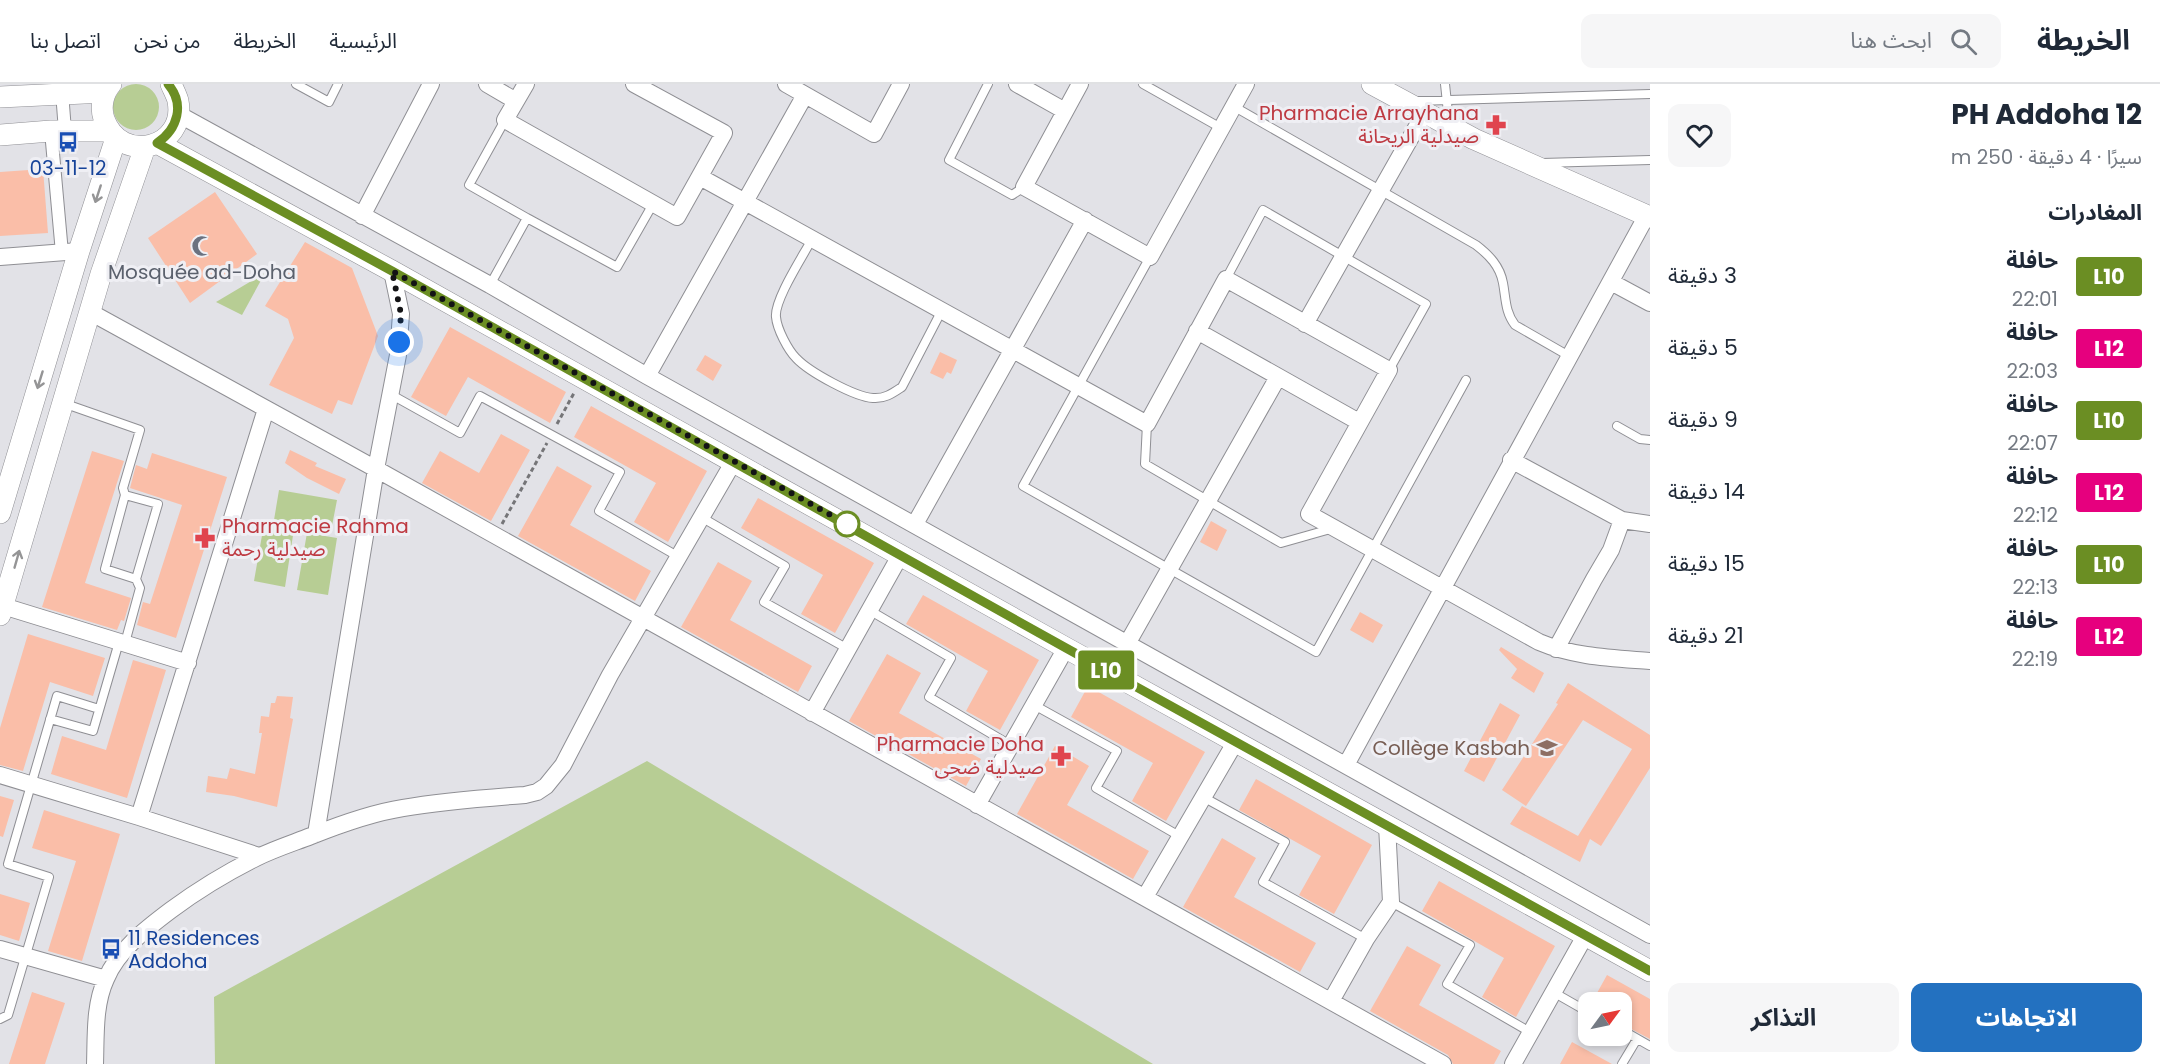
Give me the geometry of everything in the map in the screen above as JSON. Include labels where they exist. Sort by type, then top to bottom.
[{"type":"street","points":[[487,84],[516,101]]},
{"type":"street","points":[[526,84],[505,120],[677,217],[724,133],[634,84]]},
{"type":"street","points":[[786,84],[808,89],[874,134],[900,84]]},
{"type":"street","points":[[1017,84],[1065,111]]},
{"type":"street","points":[[1080,84],[1024,187],[1150,257],[1246,84]]},
{"type":"street","points":[[1346,765],[1511,460],[1648,216],[1450,127],[1375,85]]},
{"type":"street","points":[[171,86],[178,100],[178,114],[171,131],[151,145],[90,312],[1,610],[188,663]]},
{"type":"street","points":[[362,216],[428,87]]},
{"type":"street","points":[[0,97],[55,90],[108,88],[102,108],[103,116],[113,135],[70,252],[0,513]]},
{"type":"street","points":[[647,376],[808,89]]},
{"type":"street","points":[[55,90],[70,252]]},
{"type":"street","points":[[178,114],[490,285],[647,376],[1650,935]]},
{"type":"street","points":[[1305,324],[1424,114]]},
{"type":"street","points":[[0,135],[58,131],[113,135],[130,146],[151,145],[392,271],[1650,971]]},
{"type":"street","points":[[700,177],[1146,424],[1226,279],[1389,370],[1309,514],[1519,632],[1556,649],[1585,655],[1650,661]]},
{"type":"street","points":[[915,524],[1085,220]]},
{"type":"street","points":[[0,257],[70,252]]},
{"type":"street","points":[[316,834],[376,469],[398,355],[401,314],[392,271]]},
{"type":"street","points":[[1611,282],[1650,303]]},
{"type":"street","points":[[90,312],[1443,1064]]},
{"type":"street","points":[[1197,332],[1359,422]]},
{"type":"street","points":[[1127,644],[1278,377]]},
{"type":"street","points":[[139,817],[266,409]]},
{"type":"street","points":[[1511,460],[1622,520],[1650,524]]},
{"type":"street","points":[[95,1064],[96,1028],[100,1001],[106,979],[120,956],[166,915],[220,877],[259,856],[358,818],[401,808],[525,795],[537,792],[546,786],[556,776],[571,752],[610,675],[734,461]]},
{"type":"street","points":[[1556,649],[1611,550],[1622,520]]},
{"type":"street","points":[[812,712],[901,554]]},
{"type":"street","points":[[977,805],[1066,648]]},
{"type":"street","points":[[1145,897],[1236,741]]},
{"type":"street","points":[[0,775],[259,856]]},
{"type":"street","points":[[1331,1001],[1366,939],[1391,902],[1387,825]]},
{"type":"street","points":[[1513,1064],[1585,936]]},
{"type":"street","points":[[0,949],[106,979]]},
{"type":"lane","points":[[296,84],[328,102],[338,84]]},
{"type":"lane","points":[[988,84],[949,160],[1012,195],[1024,187]]},
{"type":"lane","points":[[1143,84],[1221,128]]},
{"type":"lane","points":[[1445,84],[1450,127]]},
{"type":"lane","points":[[1402,102],[1650,94]]},
{"type":"lane","points":[[1233,106],[1476,244],[1489,255],[1498,268],[1510,319],[1515,325],[1569,356]]},
{"type":"lane","points":[[505,120],[469,185],[617,267],[652,204]]},
{"type":"lane","points":[[1527,163],[1650,160]]},
{"type":"lane","points":[[1226,279],[1263,210],[1426,304],[1389,370]]},
{"type":"lane","points":[[490,285],[527,218]]},
{"type":"lane","points":[[812,238],[776,305],[776,318],[793,356],[803,365],[858,396],[875,398],[891,395],[902,387],[942,310]]},
{"type":"lane","points":[[1150,257],[1023,486],[1316,652],[1466,380]]},
{"type":"lane","points":[[390,394],[460,433],[480,396],[620,472],[599,511],[679,557]]},
{"type":"lane","points":[[62,403],[140,430],[123,488],[125,495],[105,569],[136,579]]},
{"type":"lane","points":[[1146,424],[1145,464],[1281,543],[1335,528]]},
{"type":"lane","points":[[1617,426],[1640,439],[1650,440]]},
{"type":"lane","points":[[50,719],[93,732],[140,588],[136,579],[158,504],[125,495]]},
{"type":"lane","points":[[701,517],[785,566],[764,602],[848,649]]},
{"type":"lane","points":[[869,610],[951,658],[929,696],[1012,746]]},
{"type":"lane","points":[[0,1019],[8,1015],[49,877],[8,864],[57,696],[99,709]]},
{"type":"lane","points":[[1034,705],[1117,751],[1096,788],[1181,837]]},
{"type":"lane","points":[[1203,797],[1285,842],[1263,882],[1366,939]]},
{"type":"lane","points":[[1391,902],[1470,945],[1448,984],[1530,1032]]},
{"type":"lane","points":[[1553,992],[1578,1006]]},
{"type":"lane","points":[[1632,1036],[1650,1046]]},
{"type":"lane","points":[[1622,1064],[1637,1039]]},
{"type":"path","points":[[496,536],[583,377]]},
{"type":"green space","points":[[136,84],[145,85],[152,91],[158,98],[158,116],[152,123],[145,129],[136,130],[127,129],[120,123],[114,116],[113,107],[114,98],[120,91],[127,85]]},
{"type":"green space","points":[[265,273],[242,315],[216,302]]},
{"type":"green space","points":[[279,490],[337,500],[331,531],[274,520]]},
{"type":"green space","points":[[264,524],[294,529],[285,587],[254,581]]},
{"type":"green space","points":[[307,533],[337,538],[328,595],[297,590]]},
{"type":"green space","points":[[647,761],[1153,1064],[215,1064],[214,997]]},
{"type":"building","points":[[43,169],[48,233],[0,236],[0,172]]},
{"type":"building","name":"Mosquée ad-Doha","points":[[215,192],[257,254],[190,303],[148,238]]},
{"type":"building","points":[[305,242],[352,268],[378,336],[352,405],[338,400],[332,414],[269,385],[294,338],[288,319],[265,306]]},
{"type":"building","points":[[450,327],[566,392],[550,423],[468,377],[446,416],[411,397]]},
{"type":"building","points":[[940,352],[957,360],[951,374],[947,372],[943,379],[930,373]]},
{"type":"building","points":[[705,355],[722,365],[713,381],[696,370]]},
{"type":"building","points":[[591,406],[707,471],[668,542],[634,522],[656,483],[574,437]]},
{"type":"building","points":[[501,434],[530,450],[491,521],[422,483],[440,451],[479,473]]},
{"type":"building","points":[[290,450],[317,463],[315,466],[346,479],[339,494],[307,478],[285,463]]},
{"type":"building","points":[[92,451],[124,461],[85,583],[131,598],[124,621],[121,620],[117,630],[42,607]]},
{"type":"building","points":[[152,453],[227,477],[176,638],[137,625],[143,602],[150,604],[182,505],[130,488],[136,465],[147,469]]},
{"type":"building","points":[[557,466],[592,486],[570,525],[651,571],[635,601],[518,536]]},
{"type":"building","points":[[758,498],[874,563],[835,633],[801,614],[823,575],[741,528]]},
{"type":"building","points":[[1211,521],[1227,530],[1217,551],[1200,542]]},
{"type":"building","points":[[718,562],[752,581],[730,620],[812,666],[798,692],[681,627]]},
{"type":"building","points":[[923,595],[1039,660],[1000,730],[966,711],[988,671],[906,624]]},
{"type":"building","points":[[1360,612],[1383,625],[1373,643],[1350,630]]},
{"type":"building","points":[[28,634],[105,658],[93,696],[50,682],[23,771],[0,765],[0,728]]},
{"type":"building","points":[[1501,647],[1544,673],[1534,693],[1511,678],[1517,669],[1499,650]]},
{"type":"building","points":[[887,654],[921,673],[899,713],[981,759],[966,786],[849,721]]},
{"type":"building","points":[[133,660],[166,670],[127,798],[51,774],[62,736],[106,750]]},
{"type":"building","points":[[1568,683],[1650,735],[1650,768],[1601,846],[1590,839],[1580,862],[1510,824],[1522,806],[1578,836],[1632,749],[1583,720],[1526,806],[1502,790],[1558,704],[1556,703]]},
{"type":"building","points":[[1088,686],[1205,752],[1166,821],[1132,801],[1153,763],[1071,717]]},
{"type":"building","points":[[277,696],[293,697],[290,718],[293,719],[277,807],[234,796],[206,792],[208,776],[227,779],[230,768],[255,774],[262,733],[259,733],[261,716],[269,717],[271,703],[275,703]]},
{"type":"building","points":[[1500,703],[1520,715],[1484,782],[1464,771]]},
{"type":"building","points":[[1055,746],[1089,766],[1067,805],[1149,851],[1133,879],[1017,814]]},
{"type":"building","points":[[1256,779],[1372,845],[1334,914],[1299,895],[1321,856],[1239,810]]},
{"type":"building","points":[[0,796],[14,800],[3,837],[0,836]]},
{"type":"building","points":[[44,810],[120,834],[82,961],[48,951],[76,861],[32,848]]},
{"type":"building","points":[[1222,838],[1256,858],[1234,897],[1316,943],[1300,972],[1183,907]]},
{"type":"building","points":[[1439,881],[1555,946],[1516,1017],[1482,997],[1504,958],[1422,911]]},
{"type":"building","points":[[0,894],[30,903],[19,941],[0,935]]},
{"type":"building","points":[[1407,946],[1441,965],[1419,1005],[1501,1051],[1494,1064],[1453,1064],[1448,1055],[1370,1011]]},
{"type":"building","points":[[1607,975],[1650,999],[1650,1039],[1632,1029],[1632,992],[1598,992]]},
{"type":"building","points":[[32,992],[65,1003],[45,1064],[9,1064]]},
{"type":"building","points":[[1572,1042],[1612,1064],[1560,1064]]},
{"type":"bus line","name":"L10","points":[[168,84],[178,100],[178,114],[171,131],[157,143],[392,271],[1650,971]]},
{"type":"place","name":"Pharmacie Arrayhana صيدلية الريحانة","points":[[1496,125]]},
{"type":"place","name":"03-11-12","points":[[68,142]]},
{"type":"place","name":"Mosquée ad-Doha","points":[[202,246]]},
{"type":"place","name":"Pharmacie Rahma صيدلية رحمة","points":[[205,538]]},
{"type":"place","name":"Collège Kasbah","points":[[1547,748]]},
{"type":"place","name":"Pharmacie Doha صيدلية ضحى","points":[[1061,756]]},
{"type":"place","name":"11 Residences Addoha","points":[[111,949]]},
{"type":"route","points":[[399,342],[401,314],[392,271],[847,524]]}]
